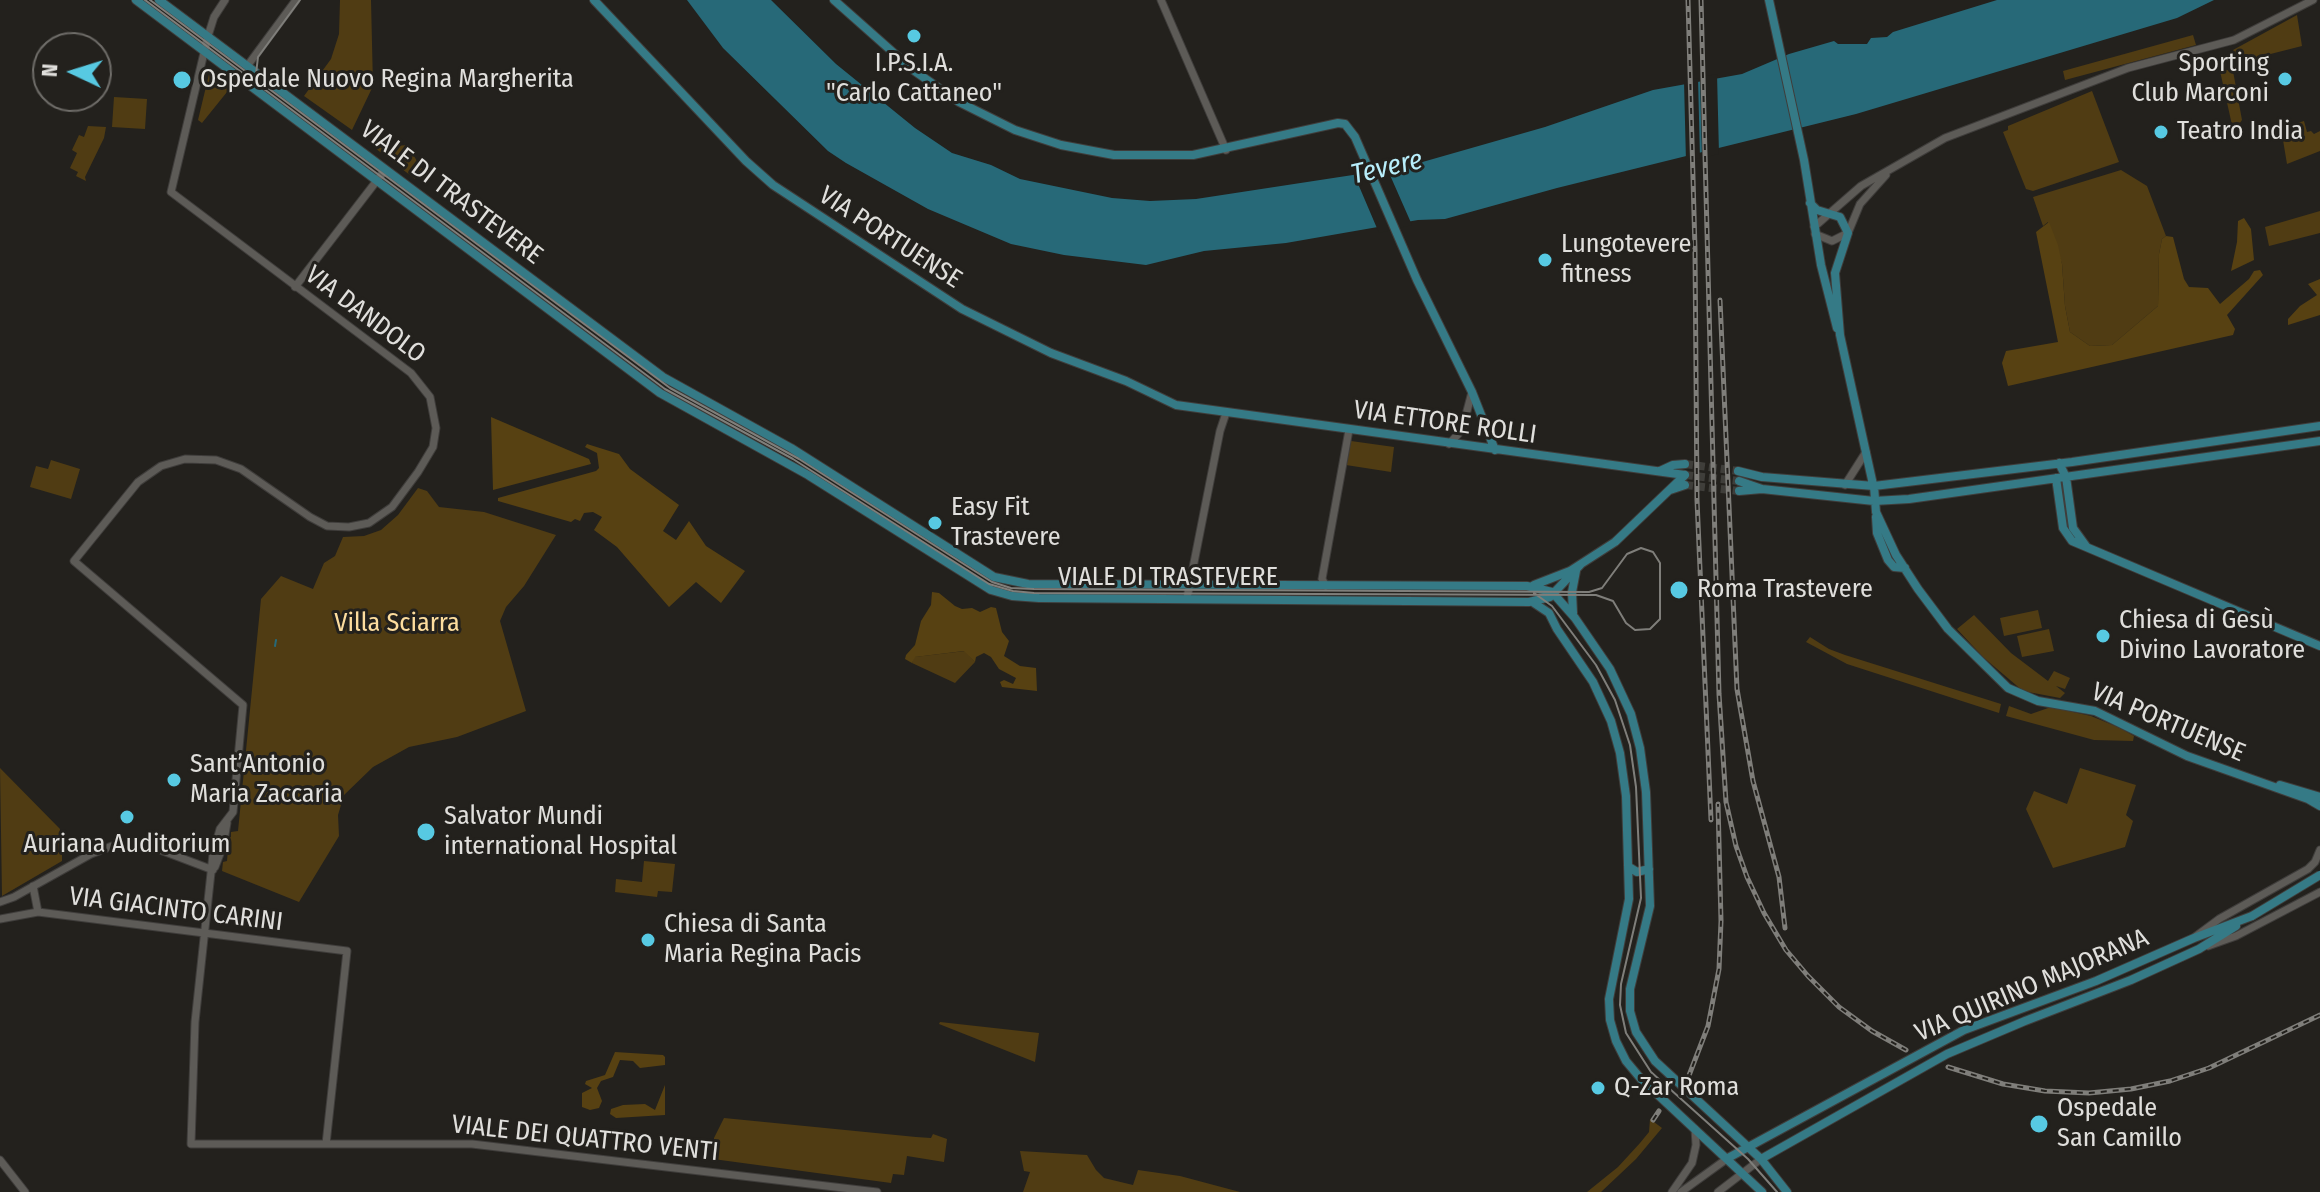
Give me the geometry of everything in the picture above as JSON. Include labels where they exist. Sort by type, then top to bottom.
[{"type":"main road","name":"VIALE DI TRASTEVERE","points":[[136,0],[660,393],[813,478],[975,582],[998,593],[1039,598],[1529,602],[1545,599],[1553,593]]},
{"type":"main road","name":"VIALE DI TRASTEVERE","points":[[159,0],[670,382],[759,429],[986,573],[1006,581],[1028,584],[1529,587]]},
{"type":"main road","name":"VIA PORTUENSE","points":[[594,0],[752,167],[773,185],[974,316],[1176,405],[1226,413]]},
{"type":"main road","points":[[834,0],[924,78],[969,108],[1015,130],[1061,145],[1114,155],[1193,155],[1338,123],[1348,126],[1472,392],[1495,450]]},
{"type":"main road","points":[[1769,0],[1804,160],[1831,312],[1840,335],[1867,450],[1874,486],[1877,533],[1888,560],[1894,567],[1905,568],[1875,500]]},
{"type":"main road","points":[[248,65],[248,81],[255,89]]},
{"type":"main road","points":[[1810,203],[1817,210],[1840,217],[1848,233],[1835,273],[1840,335]]},
{"type":"main road","points":[[449,218],[449,234]]},
{"type":"main road","name":"VIA ETTORE ROLLI","points":[[1226,413],[1659,472],[1682,480],[1666,492]]},
{"type":"main road","points":[[2320,426],[1874,486],[1762,477],[1742,481],[1762,489],[1875,500],[1909,499],[2320,441]]},
{"type":"main road","points":[[2059,463],[2073,528],[2087,547],[2320,646]]},
{"type":"main road","points":[[1529,587],[1581,564],[1623,536],[1666,492],[1666,482],[1659,472],[1673,465],[1685,464]]},
{"type":"main road","points":[[1552,619],[1553,593],[1581,564]]},
{"type":"main road","points":[[1575,618],[1571,607],[1573,583],[1581,564]]},
{"type":"main road","name":"VIA PORTUENSE","points":[[1905,568],[1948,629],[2010,690],[2038,701],[2095,711],[2176,752],[2320,806]]},
{"type":"main road","points":[[1529,587],[1553,593],[1575,618],[1615,678],[1637,732],[1645,786],[1649,900],[1646,926],[1630,989],[1630,1008],[1636,1032],[1646,1050],[1666,1072],[1761,1159],[1787,1192]]},
{"type":"main road","points":[[1529,602],[1546,609],[1596,686],[1614,729],[1625,784],[1629,867],[1629,899],[1610,984],[1609,1004],[1612,1030],[1620,1051],[1630,1067],[1762,1192]]},
{"type":"main road","name":"VIA PORTUENSE","points":[[2264,783],[2296,788],[2320,797]]},
{"type":"main road","points":[[1629,867],[1637,872],[1649,869]]},
{"type":"main road","name":"VIA QUIRINO MAJORANA","points":[[1761,1159],[1947,1054],[2199,949],[2320,875]]},
{"type":"main road","points":[[1629,899],[1637,896],[1649,900]]},
{"type":"main road","name":"VIA QUIRINO MAJORANA","points":[[1728,1158],[1955,1035],[2252,916]]},
{"type":"main road","points":[[2082,986],[2090,997]]},
{"type":"main road","points":[[1997,1032],[1995,1025],[2004,1014]]},
{"type":"main road","points":[[1947,1054],[1954,1044],[1955,1035]]},
{"type":"street","points":[[204,51],[214,17],[225,0]]},
{"type":"street","points":[[248,65],[296,0]]},
{"type":"street","points":[[1161,0],[1226,150]]},
{"type":"street","points":[[1890,170],[1860,204],[1848,233],[1832,241],[1815,230],[1829,213],[1861,186],[1950,136],[2128,68],[2234,40],[2313,0]]},
{"type":"street","name":"VIA DANDOLO","points":[[204,51],[171,192],[411,373],[430,397],[436,424],[433,447],[394,504],[369,523],[331,527],[310,517],[241,469],[207,459],[181,460],[161,466],[138,482],[74,561],[243,705],[234,807],[217,837],[213,870]]},
{"type":"street","points":[[295,287],[385,170]]},
{"type":"street","points":[[1449,444],[1463,428],[1472,392]]},
{"type":"street","points":[[1187,598],[1226,413]]},
{"type":"street","points":[[1326,586],[1322,579],[1349,430]]},
{"type":"street","points":[[1845,485],[1867,450]]},
{"type":"street","points":[[0,902],[100,850],[116,845],[155,848],[213,870],[206,933]]},
{"type":"street","points":[[2194,938],[2219,919],[2308,869],[2320,850]]},
{"type":"street","points":[[2308,869],[2319,892]]},
{"type":"street","points":[[33,886],[38,912]]},
{"type":"street","name":"VIA QUIRINO MAJORANA","points":[[2199,949],[2236,936],[2319,892]]},
{"type":"street","name":"VIA GIACINTO CARINI","points":[[0,919],[38,912],[347,951],[326,1144]]},
{"type":"street","name":"VIALE DEI QUATTRO VENTI","points":[[206,933],[194,1029],[191,1144],[472,1144],[877,1192]]},
{"type":"street","points":[[1672,1192],[1687,1173],[1694,1157],[1695,1129]]},
{"type":"street","points":[[1681,1192],[1728,1158]]},
{"type":"street","points":[[1718,1192],[1761,1159]]},
{"type":"street","points":[[0,1160],[25,1192]]},
{"type":"green space","points":[[340,0],[371,0],[373,86],[352,130],[304,96],[331,59],[339,34]]},
{"type":"green space","points":[[2297,15],[2302,46],[2239,62],[2233,50]]},
{"type":"green space","points":[[2193,35],[2196,45],[2065,80],[2063,71]]},
{"type":"green space","points":[[2222,69],[2233,71],[2242,120],[2237,127],[2232,125]]},
{"type":"green space","points":[[210,70],[235,88],[227,92],[202,123],[198,120]]},
{"type":"green space","points":[[2092,91],[2119,162],[2033,191],[2026,189],[2003,132],[2008,130],[2008,126]]},
{"type":"green space","points":[[114,97],[147,99],[145,129],[112,127]]},
{"type":"green space","points":[[2304,121],[2307,132],[2314,134],[2320,131],[2320,151],[2287,164],[2281,128]]},
{"type":"green space","points":[[88,126],[106,127],[86,181],[76,176],[78,172],[70,168],[77,153],[72,150],[79,135],[84,137]]},
{"type":"green space","points":[[407,145],[422,169],[415,179],[375,148]]},
{"type":"green space","points":[[2121,170],[2147,186],[2166,236],[2162,239],[2159,254],[2158,306],[2112,345],[2090,346],[2070,332],[2062,264],[2048,222],[2043,226],[2033,197]]},
{"type":"green space","points":[[2320,211],[2320,233],[2269,246],[2265,227]]},
{"type":"green space","points":[[1351,441],[1394,447],[1391,472],[1346,465]]},
{"type":"green space","points":[[51,460],[80,469],[71,499],[30,487],[36,466],[48,469]]},
{"type":"green space","name":"Villa Sciarra","points":[[418,488],[427,491],[439,507],[484,512],[556,535],[524,586],[506,607],[500,621],[526,711],[457,737],[409,747],[373,767],[344,795],[338,815],[339,836],[299,902],[222,871],[223,862],[227,861],[231,832],[238,831],[261,599],[281,576],[313,589],[324,563],[335,556],[343,537],[364,536],[381,530],[398,515]]},
{"type":"green space","points":[[2038,610],[2042,628],[2004,636],[2000,618]]},
{"type":"green space","points":[[1974,615],[2011,653],[2048,681],[2054,671],[2070,678],[2065,689],[2056,686],[2065,693],[2060,698],[2023,691],[1983,657],[1957,629]]},
{"type":"green space","points":[[2049,629],[2054,651],[2022,657],[2017,636]]},
{"type":"green space","points":[[1810,637],[1845,655],[2001,704],[1999,713],[1847,664],[1806,642]]},
{"type":"green space","points":[[965,651],[975,662],[955,683],[912,663],[914,657]]},
{"type":"green space","points":[[2009,706],[2031,714],[2051,707],[2091,716],[2134,736],[2133,741],[2094,740],[2006,716]]},
{"type":"green space","points":[[0,768],[60,829],[58,852],[62,854],[62,861],[2,896]]},
{"type":"green space","points":[[2080,768],[2136,785],[2126,815],[2133,821],[2125,847],[2053,868],[2026,809],[2034,791],[2067,804]]},
{"type":"green space","points":[[644,861],[675,864],[672,892],[658,891],[657,897],[615,892],[616,879],[642,882]]},
{"type":"green space","points":[[939,1024],[1039,1033],[1035,1062]]},
{"type":"green space","points":[[724,1118],[916,1137],[931,1138],[933,1134],[947,1139],[944,1162],[907,1156],[904,1175],[893,1174],[891,1183],[713,1159],[714,1138]]},
{"type":"green space","points":[[1650,1119],[1662,1128],[1636,1159],[1601,1192],[1587,1192],[1618,1167],[1640,1143],[1649,1132]]},
{"type":"green space","points":[[1020,1151],[1087,1155],[1104,1178],[1133,1185],[1138,1170],[1180,1176],[1240,1192],[1023,1192],[1030,1172],[1024,1171]]},
{"type":"shaded area","points":[[2244,218],[2251,229],[2254,260],[2231,271],[2238,221]]},
{"type":"shaded area","points":[[2049,222],[2062,264],[2070,332],[2090,346],[2112,345],[2158,306],[2159,254],[2162,239],[2166,236],[2173,237],[2189,287],[2208,288],[2220,304],[2254,271],[2260,270],[2263,275],[2227,315],[2235,329],[2233,335],[2008,386],[2002,363],[2006,351],[2058,342],[2036,232]]},
{"type":"shaded area","points":[[2320,279],[2320,315],[2288,325],[2288,319],[2300,306],[2317,295],[2308,284]]},
{"type":"shaded area","points":[[491,417],[589,459],[591,464],[493,490]]},
{"type":"shaded area","points":[[587,444],[619,454],[630,469],[679,505],[663,531],[676,540],[689,521],[706,546],[745,571],[721,603],[696,582],[669,607],[617,547],[594,530],[602,517],[593,512],[584,513],[580,521],[575,519],[571,522],[498,501],[498,498],[596,471],[599,468],[597,453],[585,447]]},
{"type":"shaded area","points":[[932,592],[939,593],[962,609],[972,608],[980,612],[996,608],[1002,632],[1009,641],[1004,656],[1020,666],[1036,668],[1037,691],[1002,687],[1000,682],[1004,680],[1013,684],[1016,678],[999,669],[984,653],[976,657],[975,662],[964,651],[915,657],[912,663],[905,659],[915,645],[921,621],[931,605]]},
{"type":"shaded area","points":[[615,1052],[663,1055],[665,1065],[640,1068],[633,1061],[620,1060],[613,1077],[601,1081],[597,1088],[602,1101],[599,1108],[590,1110],[582,1107],[582,1093],[592,1088],[585,1084],[586,1081],[605,1075]]},
{"type":"shaded area","points":[[665,1085],[665,1115],[616,1118],[610,1114],[611,1109],[623,1105],[645,1104],[655,1110]]},
{"type":"water","points":[[687,0],[771,0],[836,64],[915,128],[952,153],[991,165],[1020,179],[1112,198],[1150,201],[1196,199],[1405,167],[1545,127],[1653,90],[1742,74],[1789,54],[1834,41],[1838,44],[1867,44],[1871,38],[1887,37],[1893,32],[1997,0],[2214,0],[2177,18],[1856,114],[1445,219],[1418,220],[1286,243],[1204,251],[1146,265],[1064,255],[1011,244],[928,209],[846,163],[828,151],[723,48]]},
{"type":"pier","points":[[1717,74],[1719,154],[1702,158],[1700,77]]},
{"type":"pier","points":[[1698,78],[1700,158],[1686,162],[1684,81]]},
{"type":"pier","points":[[1386,166],[1412,225],[1379,233],[1353,172]]},
{"type":"waterway","points":[[275,646],[276,640]]},
{"type":"tunnel","points":[[1685,464],[1738,471]]},
{"type":"tunnel","points":[[1685,475],[1739,481]]},
{"type":"tunnel","points":[[1685,485],[1739,491]]},
{"type":"tram line","points":[[145,0],[665,389],[793,459],[989,584],[1034,593],[1596,595],[1613,601],[1626,623],[1635,630],[1650,629],[1660,619],[1660,563],[1653,552],[1641,548],[1627,554],[1602,588],[1589,592],[1034,589],[1011,588],[992,582],[799,459],[670,388],[150,0]]},
{"type":"tram line","points":[[263,85],[256,74],[258,57],[300,0]]},
{"type":"tram line","points":[[1534,593],[1552,606],[1596,665],[1615,700],[1630,745],[1636,787],[1641,898],[1621,984],[1620,1005],[1626,1033],[1651,1072],[1748,1159],[1777,1192]]},
{"type":"railway","points":[[1688,0],[1695,249],[1697,500],[1711,820]]},
{"type":"railway","points":[[1701,0],[1719,694],[1726,802],[1747,877],[1786,950],[1839,1007],[1906,1050]]},
{"type":"railway","points":[[1720,300],[1737,689],[1753,781],[1779,877],[1785,928]]},
{"type":"railway","points":[[1688,1078],[1708,1026],[1719,969],[1718,804]]},
{"type":"railway","points":[[1948,1067],[2003,1084],[2045,1091],[2089,1093],[2131,1089],[2170,1081],[2209,1068],[2320,1015]]},
{"type":"railway","points":[[1653,1120],[1659,1111]]},
{"type":"place","name":"I.P.S.I.A. \"Carlo Cattaneo\"","points":[[914,36]]},
{"type":"place","name":"Sporting Club Marconi","points":[[2285,79]]},
{"type":"place","name":"Ospedale Nuovo Regina Margherita","points":[[182,80]]},
{"type":"place","name":"Teatro India","points":[[2161,132]]},
{"type":"place","name":"Lungotevere fitness","points":[[1545,260]]},
{"type":"place","name":"Easy Fit Trastevere","points":[[935,523]]},
{"type":"place","name":"Roma Trastevere","points":[[1679,590]]},
{"type":"place","name":"Chiesa di Gesù Divino Lavoratore","points":[[2103,636]]},
{"type":"place","name":"Sant’Antonio Maria Zaccaria","points":[[174,780]]},
{"type":"place","name":"Auriana Auditorium","points":[[127,817]]},
{"type":"place","name":"Salvator Mundi international Hospital","points":[[426,832]]},
{"type":"place","name":"Chiesa di Santa Maria Regina Pacis","points":[[648,940]]},
{"type":"place","name":"Q-Zar Roma","points":[[1598,1088]]},
{"type":"place","name":"Ospedale San Camillo","points":[[2039,1124]]},
{"type":"water label","name":"Tevere","points":[[1387,168]]}]
